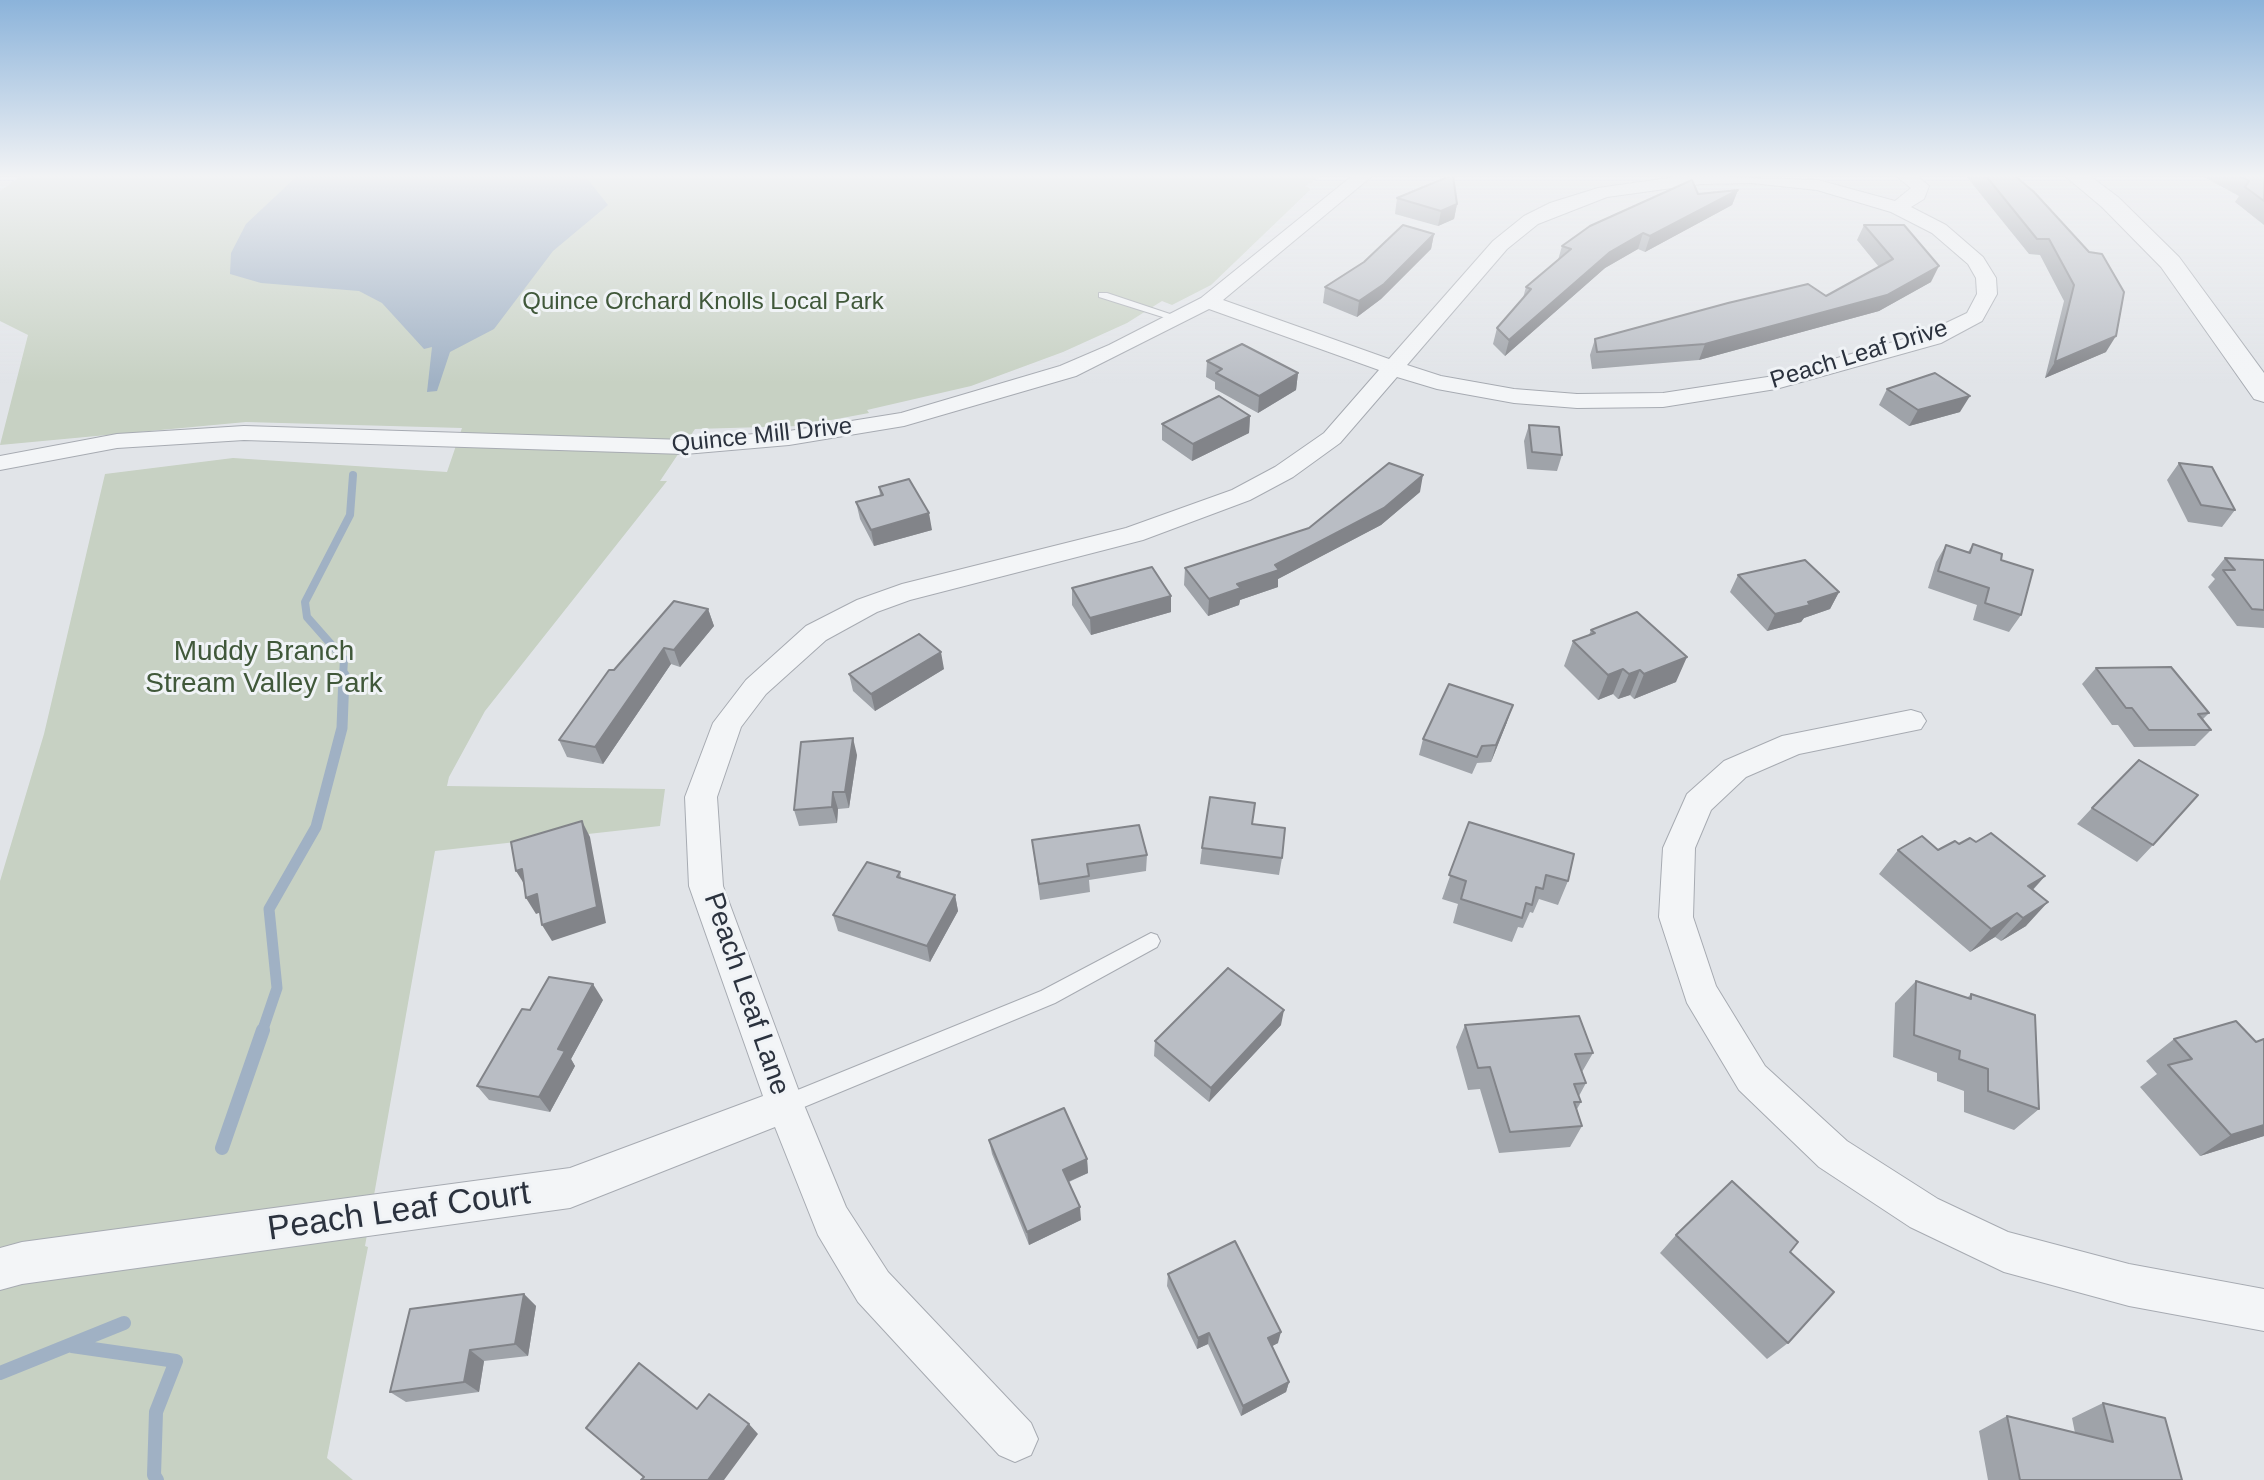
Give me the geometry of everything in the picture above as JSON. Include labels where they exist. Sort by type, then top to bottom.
[{"type":"street","name":"Quince Mill Drive","points":[[0,463],[117,441],[244,433],[685,447],[789,438],[904,419],[1068,371],[1208,302],[1278,245]]},
{"type":"street","name":"Peach Leaf Drive","points":[[1393,368],[1500,245]]},
{"type":"street","name":"Peach Leaf Drive","points":[[1208,302],[1437,382],[1514,396],[1577,401],[1663,400],[1776,382],[1933,338],[1975,317],[1987,294],[1986,278],[1976,261],[1958,245]]},
{"type":"street","points":[[2153,245],[2170,262],[2264,393]]},
{"type":"street","name":"Peach Leaf Lane","points":[[1015,1439],[873,1287],[832,1221],[785,1105],[706,886],[701,797],[728,723],[756,687],[816,633],[867,606],[902,593],[1134,534],[1241,495],[1284,472],[1332,438],[1393,368]]},
{"type":"street","points":[[1911,721],[1793,744],[1735,769],[1698,803],[1679,848],[1676,917],[1707,1004],[1752,1078],[1833,1154],[1924,1213],[2004,1251],[2129,1285],[2264,1310]]},
{"type":"street","name":"Peach Leaf Court","points":[[0,1269],[38,1261],[570,1188],[785,1105]]},
{"type":"lane","points":[[1103,295],[1176,318]]},
{"type":"lane","points":[[785,1105],[1048,997],[1151,941]]},
{"type":"green space","points":[[0,245],[1253,245],[1211,285],[1172,305],[1162,301],[1127,323],[1063,352],[971,386],[867,410],[869,413],[799,426],[695,429],[660,481],[667,481],[485,711],[447,786],[665,789],[660,826],[435,851],[365,1246],[368,1247],[327,1458],[353,1480],[0,1480],[0,881],[44,734],[105,474],[233,458],[447,472],[462,428],[246,422],[0,445],[28,335],[0,321]]},
{"type":"water","points":[[235,245],[560,245],[494,329],[450,352],[437,391],[427,392],[432,347],[424,349],[382,303],[359,291],[261,283],[230,274],[231,253]]},
{"type":"building","points":[[1382,245],[1423,245],[1384,284],[1359,301],[1325,287],[1364,262]]},
{"type":"building","points":[[1622,245],[1610,252],[1509,340],[1497,328],[1531,289],[1526,287],[1571,249],[1562,246]]},
{"type":"building","points":[[1881,245],[1921,245],[1939,266],[1887,295],[1705,344],[1597,352],[1595,339],[1728,303],[1808,284],[1826,296],[1893,259]]},
{"type":"building","points":[[2052,245],[2083,245],[2089,252],[2102,254],[2124,292],[2116,336],[2055,362],[2074,285]]},
{"type":"building","points":[[1242,344],[1298,373],[1259,396],[1216,373],[1222,369],[1207,361]]},
{"type":"building","points":[[1935,373],[1970,396],[1918,410],[1887,389]]},
{"type":"building","points":[[1219,396],[1250,416],[1193,444],[1162,424]]},
{"type":"building","points":[[1529,425],[1559,427],[1562,455],[1532,452]]},
{"type":"building","points":[[1389,463],[1423,475],[1384,508],[1275,565],[1279,570],[1237,584],[1241,588],[1209,599],[1185,568],[1309,528]]},
{"type":"building","points":[[2179,463],[2212,467],[2235,510],[2201,505]]},
{"type":"building","points":[[909,479],[929,513],[871,530],[856,502],[883,495],[879,487]]},
{"type":"building","points":[[1973,544],[2002,554],[2001,560],[2033,570],[2021,615],[1985,603],[1989,588],[1938,571],[1946,545],[1970,553]]},
{"type":"building","points":[[2225,558],[2264,560],[2264,610],[2252,609],[2223,570],[2235,570]]},
{"type":"building","points":[[1805,560],[1839,592],[1808,602],[1810,605],[1775,614],[1738,575]]},
{"type":"building","points":[[1152,567],[1171,596],[1090,618],[1072,588]]},
{"type":"building","points":[[674,601],[708,609],[674,650],[664,648],[595,747],[559,740],[609,670],[614,670]]},
{"type":"building","points":[[1637,612],[1687,657],[1644,674],[1640,670],[1629,674],[1623,669],[1608,675],[1573,641],[1595,633],[1591,630]]},
{"type":"building","points":[[919,634],[941,652],[871,694],[849,674]]},
{"type":"building","points":[[2171,667],[2209,713],[2198,714],[2211,730],[2149,730],[2132,708],[2126,708],[2096,668]]},
{"type":"building","points":[[1449,684],[1513,705],[1496,745],[1482,746],[1477,757],[1423,739]]},
{"type":"building","points":[[853,738],[845,792],[833,792],[832,807],[794,810],[801,742]]},
{"type":"building","points":[[2139,760],[2198,795],[2153,845],[2092,808]]},
{"type":"building","points":[[1210,797],[1255,803],[1252,824],[1285,828],[1282,858],[1202,848]]},
{"type":"building","points":[[582,821],[597,907],[542,925],[537,894],[526,898],[522,869],[516,871],[511,842]]},
{"type":"building","points":[[1469,822],[1574,854],[1568,881],[1546,875],[1543,889],[1536,887],[1532,905],[1526,903],[1522,918],[1461,899],[1466,881],[1449,875]]},
{"type":"building","points":[[1139,825],[1147,855],[1087,864],[1089,876],[1039,884],[1032,840]]},
{"type":"building","points":[[1991,833],[2045,876],[2028,886],[2048,902],[2023,918],[2017,913],[1991,929],[1898,850],[1922,836],[1938,850],[1955,841],[1959,844],[1970,838],[1976,842]]},
{"type":"building","points":[[867,862],[900,872],[897,877],[955,895],[927,946],[833,915]]},
{"type":"building","points":[[1228,968],[1284,1010],[1211,1088],[1155,1041]]},
{"type":"building","points":[[549,977],[593,984],[558,1049],[565,1051],[539,1097],[477,1086],[522,1009],[530,1010]]},
{"type":"building","points":[[1916,981],[1971,999],[1971,994],[2035,1015],[2039,1109],[1988,1091],[1988,1069],[1959,1059],[1960,1051],[1914,1035]]},
{"type":"building","points":[[1579,1016],[1593,1053],[1575,1054],[1586,1083],[1574,1084],[1581,1102],[1574,1102],[1582,1126],[1510,1132],[1490,1067],[1478,1068],[1465,1025]]},
{"type":"building","points":[[2236,1021],[2256,1042],[2264,1039],[2264,1125],[2231,1135],[2168,1065],[2192,1059],[2174,1039]]},
{"type":"building","points":[[1064,1108],[1087,1159],[1063,1170],[1080,1207],[1027,1232],[989,1140]]},
{"type":"building","points":[[1732,1181],[1798,1242],[1790,1252],[1834,1292],[1788,1343],[1676,1235]]},
{"type":"building","points":[[1235,1241],[1281,1332],[1268,1338],[1289,1382],[1243,1406],[1209,1333],[1198,1338],[1168,1274]]},
{"type":"building","points":[[524,1294],[515,1344],[470,1350],[464,1382],[390,1392],[410,1309]]},
{"type":"building","points":[[639,1363],[697,1409],[709,1394],[749,1424],[708,1480],[641,1480],[644,1477],[586,1428]]},
{"type":"building","points":[[2103,1403],[2165,1418],[2182,1480],[2020,1480],[2007,1416],[2113,1442]]},
{"type":"waterway","points":[[343,677],[344,659],[307,617],[305,602],[350,515],[353,475]]},
{"type":"waterway","points":[[262,1032],[277,988],[269,909],[316,827],[342,728],[344,675]]},
{"type":"waterway","points":[[222,1148],[263,1030]]},
{"type":"waterway","points":[[0,1373],[124,1323]]},
{"type":"waterway","points":[[72,1346],[176,1361],[156,1412],[154,1475],[157,1480]]},
{"type":"park label","name":"Quince Orchard Knolls Local Park","points":[[703,302]]},
{"type":"park label","name":"Muddy Branch Stream Valley Park","points":[[264,668]]}]
